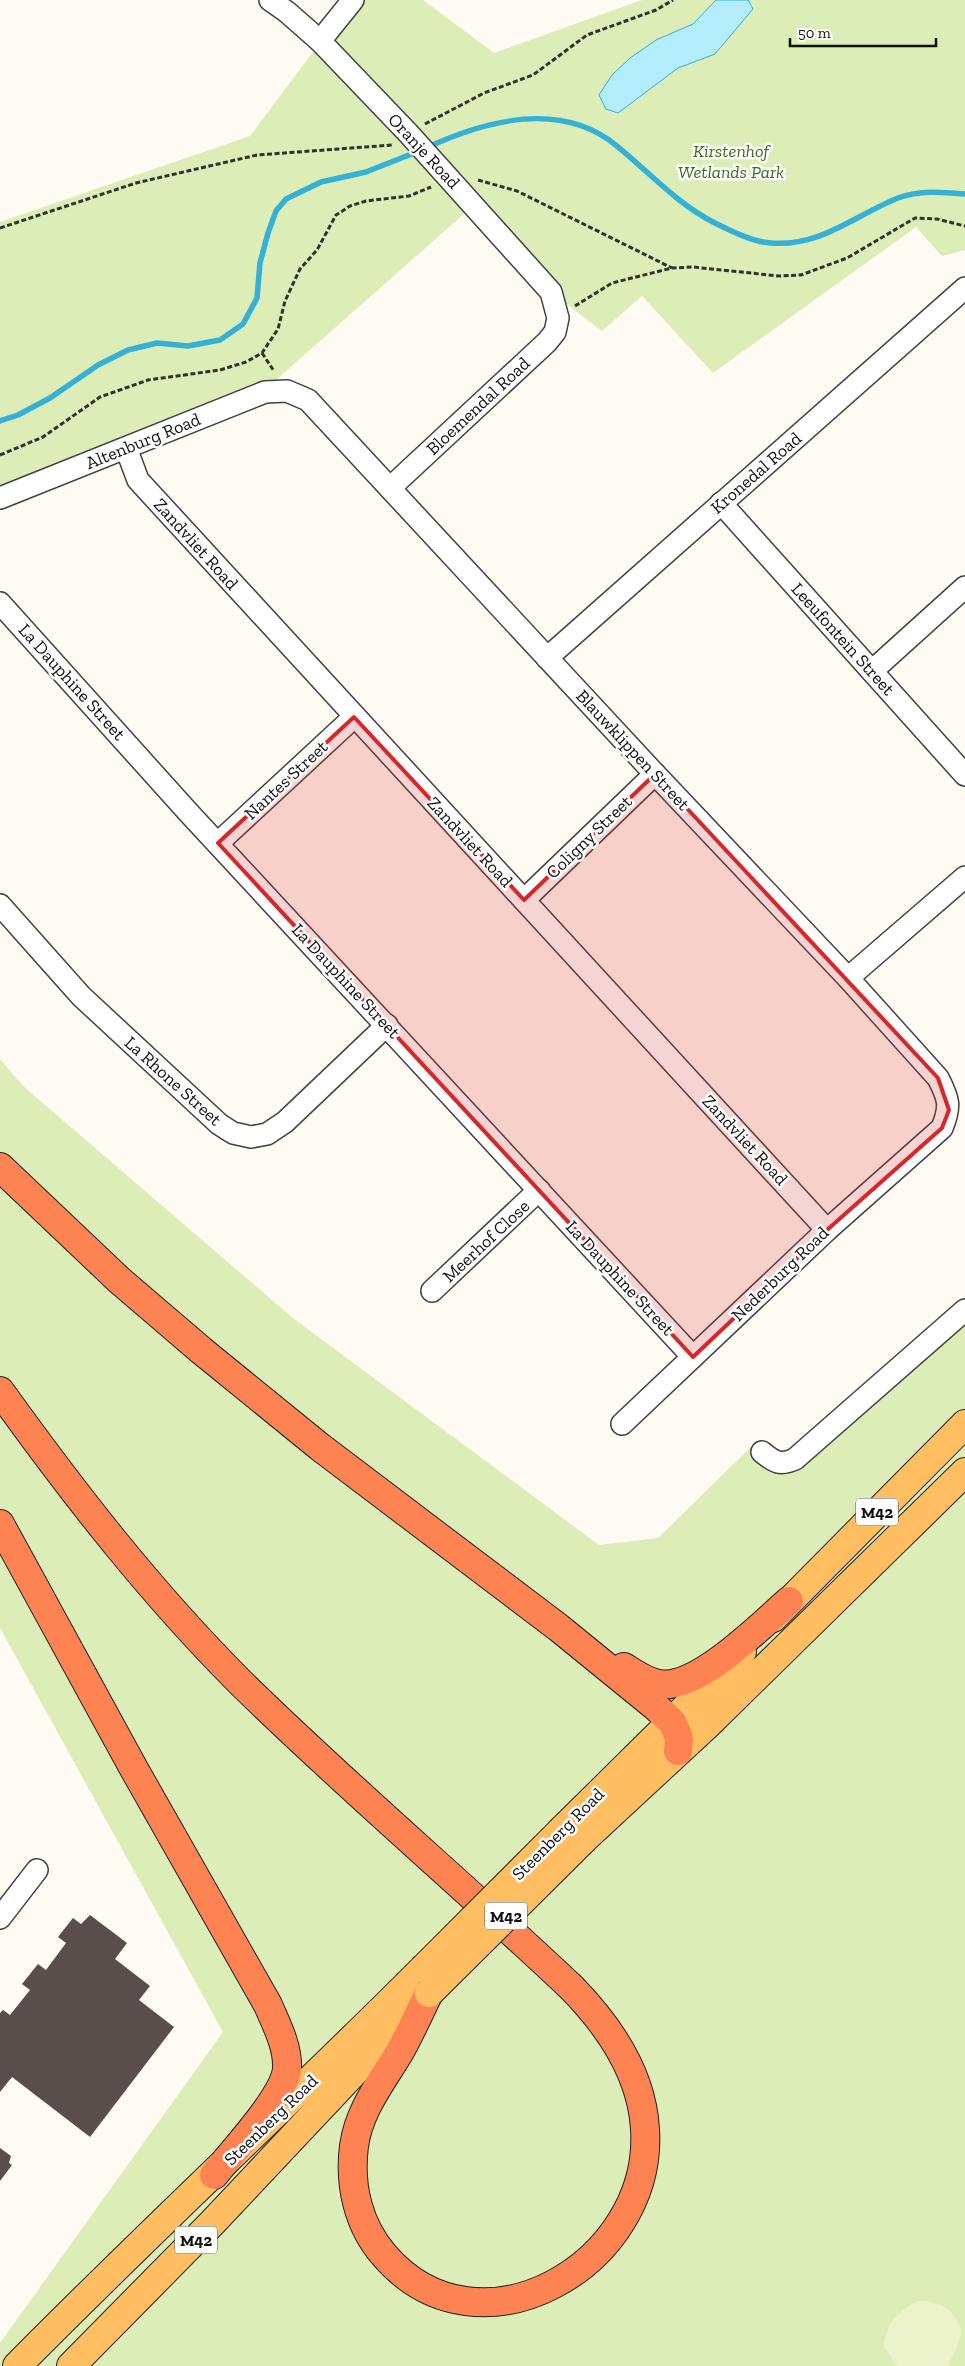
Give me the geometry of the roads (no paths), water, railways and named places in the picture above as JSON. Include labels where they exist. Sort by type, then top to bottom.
[{"type":"highway","points":[[0,1167],[118,1279],[202,1351],[320,1447],[559,1628],[672,1722],[679,1739],[678,1751]]},
{"type":"highway","points":[[0,1391],[67,1484],[165,1602],[242,1683],[572,1988],[599,2017],[619,2048],[639,2094],[645,2128],[643,2167],[637,2191],[621,2226],[596,2255],[567,2278],[542,2291],[503,2300],[480,2302],[458,2299],[428,2289],[403,2273],[387,2258],[369,2233],[358,2209],[353,2167],[359,2126],[373,2094],[398,2053],[426,1981]]},
{"type":"highway","points":[[0,1524],[134,1768],[268,2005],[282,2041],[287,2067],[282,2086],[214,2175]]},
{"type":"highway","points":[[559,1628],[639,1677],[658,1684],[672,1684],[694,1676],[718,1662],[789,1601]]},
{"type":"main road","name":"Steenberg Road","points":[[17,2366],[139,2244],[426,1981],[574,1834],[672,1722],[965,1424]]},
{"type":"main road","name":"Steenberg Road","points":[[574,1834],[678,1751],[965,1472]]},
{"type":"main road","name":"Steenberg Road","points":[[71,2366],[227,2209],[426,1981]]},
{"type":"street","name":"Oranje Road","points":[[270,0],[320,41],[434,161],[551,292],[558,318]]},
{"type":"street","points":[[320,41],[353,0]]},
{"type":"street","name":"Kronedal Road","points":[[547,658],[965,288]]},
{"type":"street","name":"Bloemendal Road","points":[[390,488],[546,342],[555,332],[558,318]]},
{"type":"street","name":"Blauwklippen Street","points":[[287,391],[308,400],[655,774],[848,978],[938,1078],[946,1094],[949,1110],[942,1128]]},
{"type":"street","name":"Altenburg Road","points":[[0,498],[264,392],[287,391]]},
{"type":"street","name":"Zandvliet Road","points":[[126,448],[138,480],[827,1230]]},
{"type":"street","name":"Leeufontein Street","points":[[721,503],[965,775]]},
{"type":"street","points":[[872,671],[965,587]]},
{"type":"street","name":"La Dauphine Street","points":[[0,603],[218,843],[693,1357]]},
{"type":"street","name":"Nantes Street","points":[[218,843],[354,717]]},
{"type":"street","name":"Coligny Street","points":[[524,900],[655,774]]},
{"type":"street","points":[[848,978],[965,878]]},
{"type":"street","name":"La Rhone Street","points":[[0,905],[81,996],[201,1108],[233,1133],[251,1138],[267,1134],[285,1122],[387,1025]]},
{"type":"street","name":"Nederburg Road","points":[[622,1424],[827,1230],[942,1128]]},
{"type":"street","name":"Meerhof Close","points":[[432,1291],[539,1190]]},
{"type":"street","points":[[762,1452],[775,1462],[785,1464],[795,1459],[965,1310]]},
{"type":"street","points":[[0,1918],[37,1870]]},
{"type":"water","points":[[716,0],[748,0],[753,9],[715,54],[678,68],[618,113],[606,109],[599,95],[612,75],[630,58],[656,40],[693,24]]},
{"type":"waterway","points":[[428,147],[451,137],[499,123],[524,119],[548,119],[572,123],[595,132],[617,146],[688,207],[701,215],[742,236],[771,243],[789,243],[822,235],[906,195],[931,192],[965,194]]},
{"type":"waterway","points":[[0,421],[18,415],[50,398],[98,365],[128,350],[157,343],[188,346],[220,340],[243,324],[257,298],[260,263],[268,233],[276,211],[286,199],[321,182],[366,172],[419,151]]},
{"type":"park label","name":"Kirstenhof Wetlands Park","points":[[731,161]]}]
